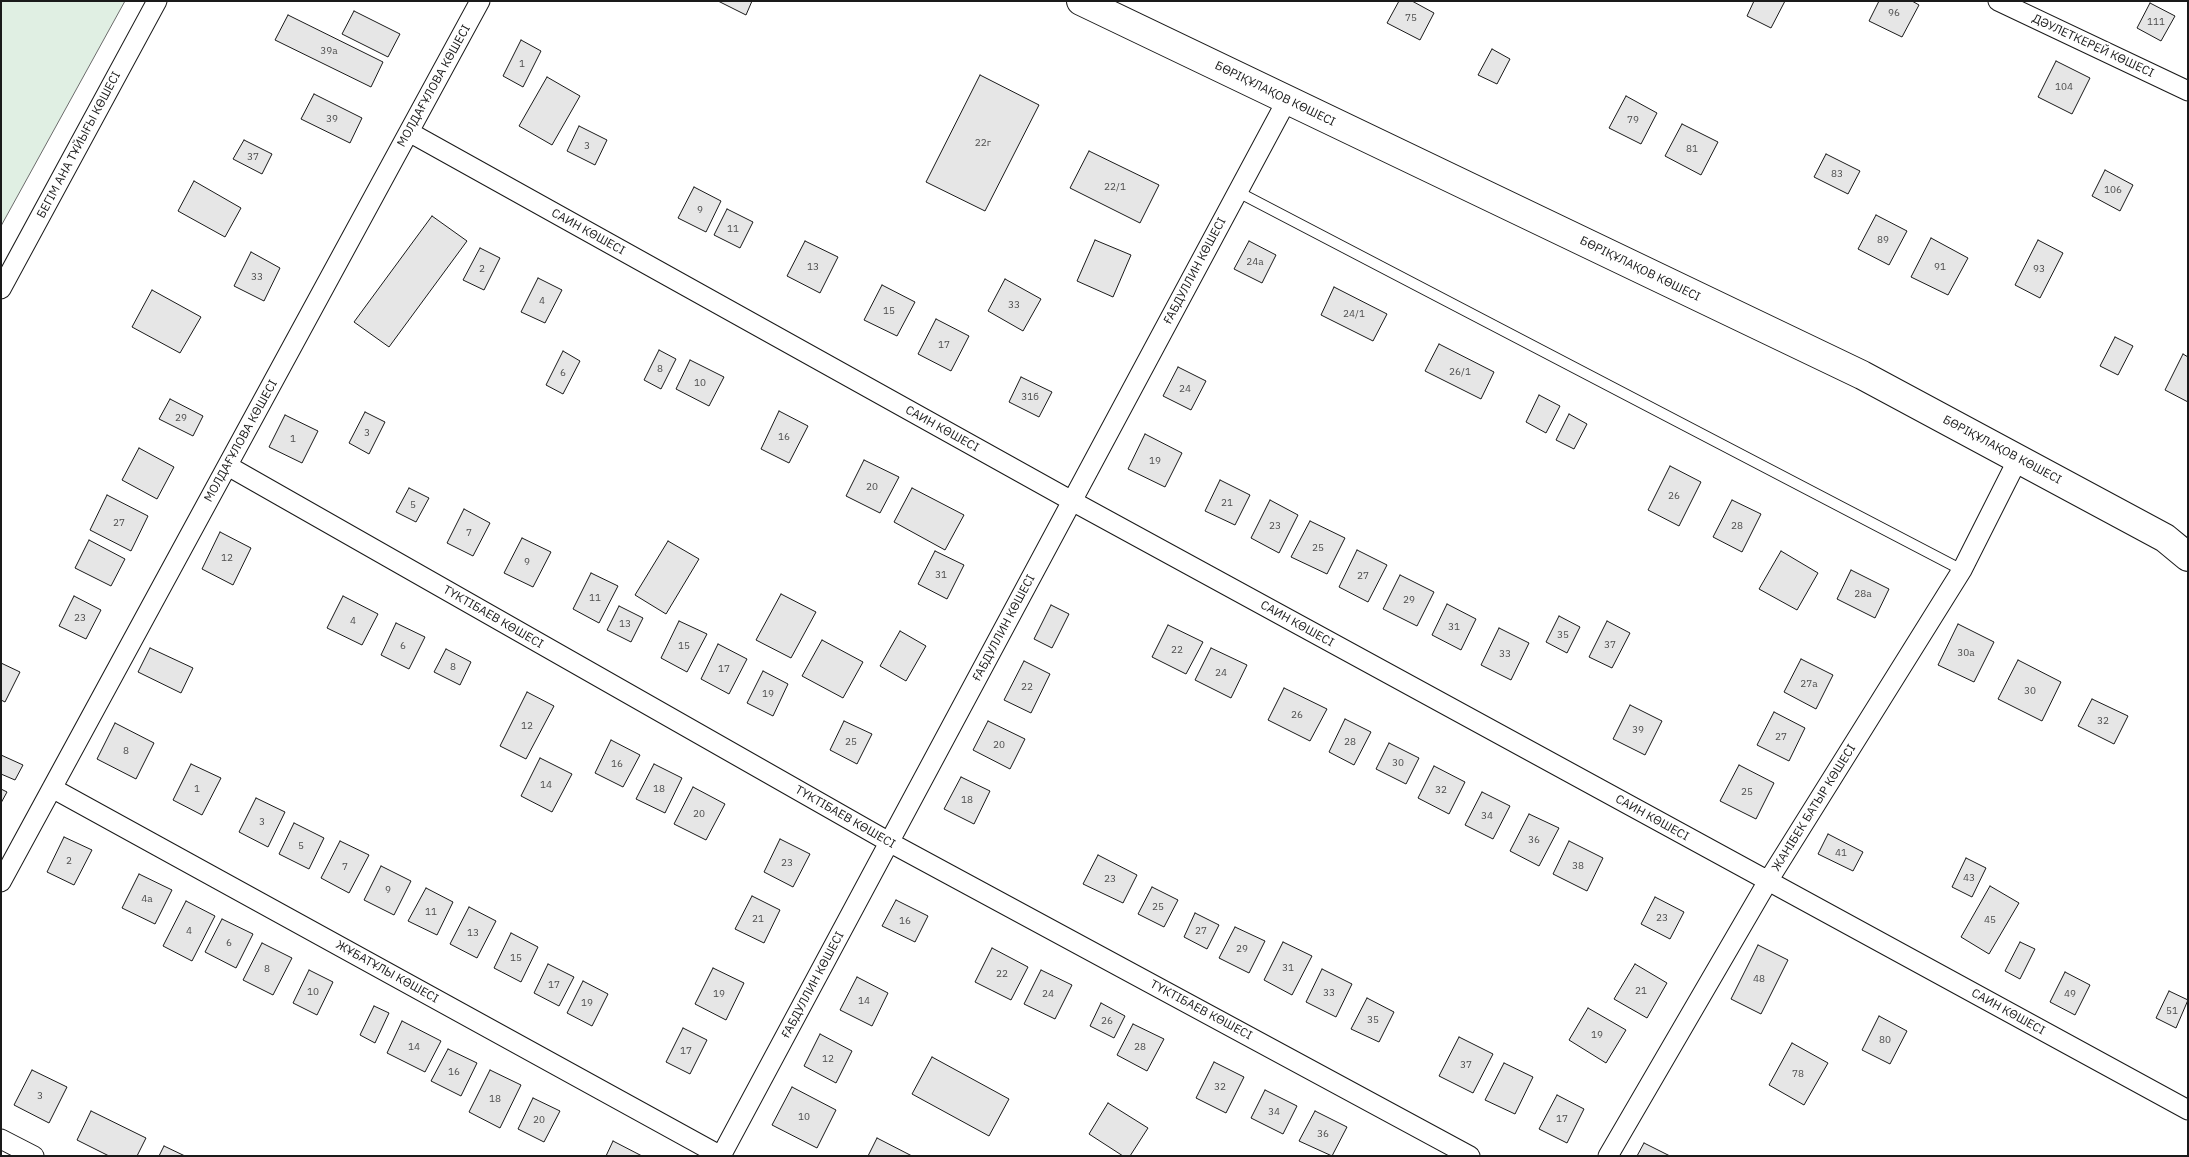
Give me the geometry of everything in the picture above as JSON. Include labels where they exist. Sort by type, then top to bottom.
[{"type":"street","name":"БЕГІМ АНА ТҰЙЫҒЫ КӨШЕСІ","points":[[1,289],[157,1]]},
{"type":"street","name":"МОЛДАҒҰЛОВА КӨШЕСІ","points":[[1,882],[480,1]]},
{"type":"street","name":"ДӘУЛЕТКЕРЕЙ КӨШЕСІ","points":[[1998,1],[2188,91]]},
{"type":"street","name":"БӨРІҚҰЛАҚОВ КӨШЕСІ","points":[[1092,4],[1287,100],[1862,375],[2165,538],[2188,557]]},
{"type":"street","name":"ҒАБДУЛЛИН КӨШЕСІ","points":[[721,1156],[1287,100]]},
{"type":"street","name":"САИН КӨШЕСІ","points":[[409,132],[1072,501],[2188,1110]]},
{"type":"street","name":"ЖАНІБЕК БАТЫР КӨШЕСІ","points":[[1608,1156],[1768,882],[1962,570],[2018,459]]},
{"type":"street","name":"ТҮКТІБАЕВ КӨШЕСІ","points":[[228,466],[889,842],[1470,1156]]},
{"type":"street","name":"ЖҰБАТҰЛЫ КӨШЕСІ","points":[[52,788],[721,1156]]},
{"type":"street","points":[[1,1139],[34,1156]]},
{"type":"lane","points":[[1238,192],[1962,570]]},
{"type":"green space","points":[[1,1],[125,1],[1,226]]},
{"type":"building","points":[[718,1],[752,1],[746,15]]},
{"type":"building","points":[[1399,1],[1412,1],[1434,13],[1420,40],[1387,23]]},
{"type":"building","points":[[1754,1],[1785,1],[1771,28],[1747,16]]},
{"type":"building","points":[[1879,1],[1912,1],[1919,5],[1902,37],[1869,21]]},
{"type":"building","points":[[2150,3],[2175,16],[2161,41],[2137,28]]},
{"type":"building","points":[[354,11],[400,34],[388,57],[342,34]]},
{"type":"building","points":[[288,15],[383,62],[371,87],[275,40]]},
{"type":"building","points":[[521,40],[541,51],[523,87],[503,76]]},
{"type":"building","points":[[1492,49],[1510,59],[1497,84],[1478,75]]},
{"type":"building","points":[[2056,61],[2090,78],[2072,114],[2038,97]]},
{"type":"building","points":[[980,75],[1039,105],[985,211],[926,182]]},
{"type":"building","points":[[547,77],[580,96],[552,145],[519,126]]},
{"type":"building","points":[[314,94],[362,118],[350,143],[301,119]]},
{"type":"building","points":[[1626,96],[1657,113],[1641,144],[1609,128]]},
{"type":"building","points":[[1682,124],[1718,142],[1701,175],[1665,156]]},
{"type":"building","points":[[579,126],[607,140],[595,165],[567,151]]},
{"type":"building","points":[[244,140],[272,154],[262,174],[233,159]]},
{"type":"building","points":[[1089,151],[1159,185],[1140,223],[1070,188]]},
{"type":"building","points":[[1826,154],[1860,171],[1848,194],[1814,177]]},
{"type":"building","points":[[2105,170],[2133,185],[2120,211],[2092,196]]},
{"type":"building","points":[[194,181],[241,208],[225,237],[178,211]]},
{"type":"building","points":[[694,187],[721,201],[706,232],[678,218]]},
{"type":"building","points":[[727,209],[753,222],[740,248],[714,235]]},
{"type":"building","points":[[1876,215],[1907,231],[1889,265],[1858,249]]},
{"type":"building","points":[[432,216],[467,241],[389,347],[354,322]]},
{"type":"building","points":[[1931,238],[1968,258],[1948,295],[1911,277]]},
{"type":"building","points":[[1095,240],[1131,255],[1113,297],[1077,281]]},
{"type":"building","points":[[2038,240],[2063,253],[2040,298],[2015,285]]},
{"type":"building","points":[[805,241],[838,257],[820,293],[787,276]]},
{"type":"building","points":[[1249,241],[1276,255],[1262,283],[1234,269]]},
{"type":"building","points":[[480,248],[500,258],[484,290],[463,280]]},
{"type":"building","points":[[251,252],[280,268],[264,301],[234,286]]},
{"type":"building","points":[[538,278],[562,290],[545,323],[521,312]]},
{"type":"building","points":[[1005,279],[1041,299],[1023,331],[988,311]]},
{"type":"building","points":[[882,285],[915,302],[897,336],[864,320]]},
{"type":"building","points":[[1334,287],[1387,314],[1373,341],[1321,315]]},
{"type":"building","points":[[152,290],[201,317],[180,353],[132,327]]},
{"type":"building","points":[[936,319],[969,336],[951,371],[918,354]]},
{"type":"building","points":[[2115,337],[2133,346],[2118,375],[2100,366]]},
{"type":"building","points":[[1439,344],[1494,372],[1481,399],[1425,371]]},
{"type":"building","points":[[659,350],[676,359],[661,389],[644,380]]},
{"type":"building","points":[[563,351],[580,361],[563,394],[546,385]]},
{"type":"building","points":[[2183,354],[2188,357],[2188,402],[2165,390]]},
{"type":"building","points":[[690,360],[724,377],[709,406],[676,389]]},
{"type":"building","points":[[1178,367],[1206,381],[1191,410],[1163,396]]},
{"type":"building","points":[[1021,377],[1052,392],[1039,417],[1009,402]]},
{"type":"building","points":[[1539,395],[1560,406],[1546,433],[1526,422]]},
{"type":"building","points":[[170,399],[203,416],[193,436],[159,419]]},
{"type":"building","points":[[779,411],[808,426],[789,463],[761,449]]},
{"type":"building","points":[[365,412],[385,422],[369,454],[349,443]]},
{"type":"building","points":[[1569,414],[1587,424],[1574,449],[1556,440]]},
{"type":"building","points":[[285,415],[318,431],[302,463],[269,447]]},
{"type":"building","points":[[1145,434],[1182,453],[1165,487],[1128,469]]},
{"type":"building","points":[[139,448],[174,467],[157,499],[122,480]]},
{"type":"building","points":[[864,460],[899,477],[880,513],[846,496]]},
{"type":"building","points":[[1670,466],[1701,482],[1679,526],[1648,510]]},
{"type":"building","points":[[1220,480],[1250,495],[1235,525],[1205,511]]},
{"type":"building","points":[[409,488],[429,498],[416,522],[396,512]]},
{"type":"building","points":[[912,488],[964,515],[945,550],[894,522]]},
{"type":"building","points":[[107,495],[148,516],[131,551],[90,530]]},
{"type":"building","points":[[1270,500],[1298,515],[1279,553],[1251,538]]},
{"type":"building","points":[[1732,500],[1761,514],[1742,552],[1713,537]]},
{"type":"building","points":[[464,509],[490,523],[473,556],[447,543]]},
{"type":"building","points":[[1310,521],[1345,538],[1327,574],[1291,557]]},
{"type":"building","points":[[220,532],[251,548],[233,585],[202,569]]},
{"type":"building","points":[[522,538],[551,552],[533,587],[504,573]]},
{"type":"building","points":[[89,540],[125,559],[111,586],[75,568]]},
{"type":"building","points":[[668,541],[699,559],[666,614],[635,595]]},
{"type":"building","points":[[1357,550],[1387,565],[1368,602],[1339,587]]},
{"type":"building","points":[[935,551],[964,565],[947,599],[918,584]]},
{"type":"building","points":[[1781,551],[1818,573],[1797,610],[1759,589]]},
{"type":"building","points":[[1851,570],[1889,589],[1875,618],[1837,599]]},
{"type":"building","points":[[591,573],[618,586],[599,623],[573,609]]},
{"type":"building","points":[[1400,575],[1434,592],[1417,626],[1383,609]]},
{"type":"building","points":[[781,594],[816,612],[791,658],[756,640]]},
{"type":"building","points":[[74,596],[101,610],[86,639],[59,626]]},
{"type":"building","points":[[343,596],[378,614],[362,645],[327,628]]},
{"type":"building","points":[[1447,604],[1476,619],[1461,650],[1432,635]]},
{"type":"building","points":[[1051,605],[1069,614],[1052,648],[1034,639]]},
{"type":"building","points":[[619,606],[643,618],[631,642],[607,630]]},
{"type":"building","points":[[1559,616],[1580,627],[1567,653],[1546,642]]},
{"type":"building","points":[[679,621],[707,634],[687,672],[661,658]]},
{"type":"building","points":[[1607,621],[1630,633],[1612,668],[1589,657]]},
{"type":"building","points":[[396,623],[425,637],[409,669],[381,655]]},
{"type":"building","points":[[1958,624],[1994,642],[1974,682],[1938,665]]},
{"type":"building","points":[[1168,625],[1203,642],[1186,674],[1152,657]]},
{"type":"building","points":[[1499,628],[1529,643],[1511,680],[1481,665]]},
{"type":"building","points":[[900,631],[926,646],[906,681],[880,666]]},
{"type":"building","points":[[822,640],[863,662],[843,698],[802,676]]},
{"type":"building","points":[[718,644],[747,659],[729,694],[701,679]]},
{"type":"building","points":[[150,648],[193,668],[181,693],[138,672]]},
{"type":"building","points":[[1211,648],[1247,665],[1231,698],[1195,680]]},
{"type":"building","points":[[446,649],[471,662],[460,685],[434,672]]},
{"type":"building","points":[[1801,659],[1833,675],[1816,709],[1784,692]]},
{"type":"building","points":[[2018,660],[2061,682],[2042,721],[1998,699]]},
{"type":"building","points":[[1024,661],[1050,674],[1031,713],[1004,700]]},
{"type":"building","points":[[1,663],[20,672],[5,702],[1,700]]},
{"type":"building","points":[[763,671],[788,684],[773,716],[747,703]]},
{"type":"building","points":[[1284,688],[1327,709],[1310,741],[1268,720]]},
{"type":"building","points":[[527,692],[554,706],[526,759],[500,746]]},
{"type":"building","points":[[2092,699],[2128,716],[2114,744],[2078,726]]},
{"type":"building","points":[[1630,705],[1662,721],[1645,755],[1613,739]]},
{"type":"building","points":[[1774,712],[1805,728],[1789,761],[1757,745]]},
{"type":"building","points":[[1345,719],[1371,732],[1354,765],[1329,752]]},
{"type":"building","points":[[844,721],[872,734],[857,764],[830,750]]},
{"type":"building","points":[[988,721],[1025,739],[1010,769],[973,750]]},
{"type":"building","points":[[115,723],[154,743],[136,779],[97,759]]},
{"type":"building","points":[[611,740],[640,755],[623,787],[595,773]]},
{"type":"building","points":[[1389,743],[1419,758],[1406,784],[1376,769]]},
{"type":"building","points":[[1,755],[23,765],[15,780],[1,774]]},
{"type":"building","points":[[540,758],[572,774],[552,812],[521,796]]},
{"type":"building","points":[[191,764],[221,778],[202,815],[173,800]]},
{"type":"building","points":[[654,764],[682,778],[665,813],[636,799]]},
{"type":"building","points":[[1739,765],[1774,783],[1756,819],[1720,801]]},
{"type":"building","points":[[1434,766],[1465,782],[1449,814],[1418,798]]},
{"type":"building","points":[[961,777],[990,791],[974,824],[944,809]]},
{"type":"building","points":[[693,787],[725,804],[706,840],[674,824]]},
{"type":"building","points":[[1,789],[7,792],[1,803]]},
{"type":"building","points":[[1482,792],[1510,806],[1493,839],[1465,825]]},
{"type":"building","points":[[256,798],[285,812],[268,847],[239,832]]},
{"type":"building","points":[[1529,814],[1559,828],[1539,866],[1510,851]]},
{"type":"building","points":[[294,823],[324,838],[309,869],[279,854]]},
{"type":"building","points":[[1828,834],[1863,852],[1853,871],[1818,854]]},
{"type":"building","points":[[64,837],[92,850],[74,885],[47,872]]},
{"type":"building","points":[[780,839],[810,854],[793,887],[764,872]]},
{"type":"building","points":[[340,841],[369,855],[349,893],[321,878]]},
{"type":"building","points":[[1569,841],[1603,858],[1587,891],[1553,874]]},
{"type":"building","points":[[1098,855],[1137,875],[1123,903],[1083,884]]},
{"type":"building","points":[[1966,858],[1986,868],[1972,897],[1952,887]]},
{"type":"building","points":[[381,866],[411,881],[394,915],[364,900]]},
{"type":"building","points":[[139,874],[172,890],[155,924],[122,908]]},
{"type":"building","points":[[1990,886],[2019,903],[1989,954],[1961,937]]},
{"type":"building","points":[[1152,887],[1178,900],[1164,927],[1138,914]]},
{"type":"building","points":[[426,888],[453,902],[437,935],[408,921]]},
{"type":"building","points":[[752,896],[780,910],[764,943],[735,929]]},
{"type":"building","points":[[1655,897],[1684,912],[1670,939],[1641,924]]},
{"type":"building","points":[[896,900],[928,916],[915,942],[882,926]]},
{"type":"building","points":[[186,901],[215,916],[192,961],[163,946]]},
{"type":"building","points":[[469,907],[496,921],[477,958],[450,944]]},
{"type":"building","points":[[1195,913],[1219,925],[1207,949],[1184,937]]},
{"type":"building","points":[[222,919],[253,934],[236,968],[205,952]]},
{"type":"building","points":[[1235,927],[1265,941],[1249,973],[1219,958]]},
{"type":"building","points":[[511,933],[538,947],[521,982],[494,968]]},
{"type":"building","points":[[1283,942],[1312,956],[1292,995],[1264,980]]},
{"type":"building","points":[[2020,942],[2035,949],[2020,979],[2005,971]]},
{"type":"building","points":[[262,943],[292,958],[273,995],[243,980]]},
{"type":"building","points":[[1758,945],[1788,960],[1761,1014],[1731,999]]},
{"type":"building","points":[[992,948],[1028,967],[1011,1000],[975,982]]},
{"type":"building","points":[[548,964],[574,977],[559,1006],[534,993]]},
{"type":"building","points":[[1635,964],[1667,983],[1647,1018],[1614,999]]},
{"type":"building","points":[[713,968],[744,983],[726,1020],[695,1004]]},
{"type":"building","points":[[1322,969],[1352,984],[1336,1017],[1306,1002]]},
{"type":"building","points":[[309,970],[333,982],[317,1015],[293,1003]]},
{"type":"building","points":[[1041,970],[1072,985],[1055,1019],[1024,1004]]},
{"type":"building","points":[[2065,972],[2090,985],[2075,1015],[2050,1002]]},
{"type":"building","points":[[857,977],[888,993],[872,1026],[840,1010]]},
{"type":"building","points":[[583,981],[608,994],[592,1026],[567,1013]]},
{"type":"building","points":[[2169,991],[2188,1000],[2176,1028],[2156,1018]]},
{"type":"building","points":[[1367,998],[1394,1012],[1379,1042],[1351,1029]]},
{"type":"building","points":[[1101,1003],[1125,1016],[1114,1038],[1090,1026]]},
{"type":"building","points":[[374,1006],[389,1013],[375,1043],[360,1035]]},
{"type":"building","points":[[1588,1008],[1626,1030],[1606,1063],[1569,1040]]},
{"type":"building","points":[[1879,1016],[1907,1031],[1890,1064],[1862,1050]]},
{"type":"building","points":[[402,1021],[441,1041],[425,1072],[387,1053]]},
{"type":"building","points":[[1133,1024],[1164,1039],[1147,1071],[1117,1055]]},
{"type":"building","points":[[683,1028],[707,1040],[690,1074],[666,1062]]},
{"type":"building","points":[[820,1034],[852,1051],[836,1083],[804,1066]]},
{"type":"building","points":[[1459,1037],[1493,1054],[1473,1093],[1439,1076]]},
{"type":"building","points":[[1792,1043],[1828,1063],[1804,1105],[1769,1085]]},
{"type":"building","points":[[448,1049],[477,1063],[461,1096],[431,1081]]},
{"type":"building","points":[[932,1057],[1009,1099],[989,1136],[912,1094]]},
{"type":"building","points":[[1214,1062],[1244,1077],[1226,1113],[1196,1098]]},
{"type":"building","points":[[1504,1063],[1533,1077],[1515,1114],[1485,1100]]},
{"type":"building","points":[[32,1070],[67,1087],[49,1123],[14,1105]]},
{"type":"building","points":[[490,1070],[521,1085],[500,1128],[469,1112]]},
{"type":"building","points":[[792,1087],[836,1110],[817,1148],[772,1125]]},
{"type":"building","points":[[1265,1090],[1297,1106],[1283,1134],[1251,1118]]},
{"type":"building","points":[[1557,1095],[1584,1109],[1567,1143],[1539,1129]]},
{"type":"building","points":[[533,1098],[560,1111],[544,1142],[518,1129]]},
{"type":"building","points":[[1108,1103],[1148,1128],[1130,1156],[1123,1156],[1089,1134]]},
{"type":"building","points":[[91,1111],[146,1138],[137,1156],[109,1156],[77,1140]]},
{"type":"building","points":[[1315,1111],[1347,1127],[1332,1156],[1299,1141]]},
{"type":"building","points":[[877,1138],[912,1156],[868,1156]]},
{"type":"building","points":[[613,1141],[642,1156],[606,1156]]},
{"type":"building","points":[[1644,1143],[1670,1156],[1637,1156]]},
{"type":"building","points":[[164,1146],[185,1156],[159,1156]]}]
